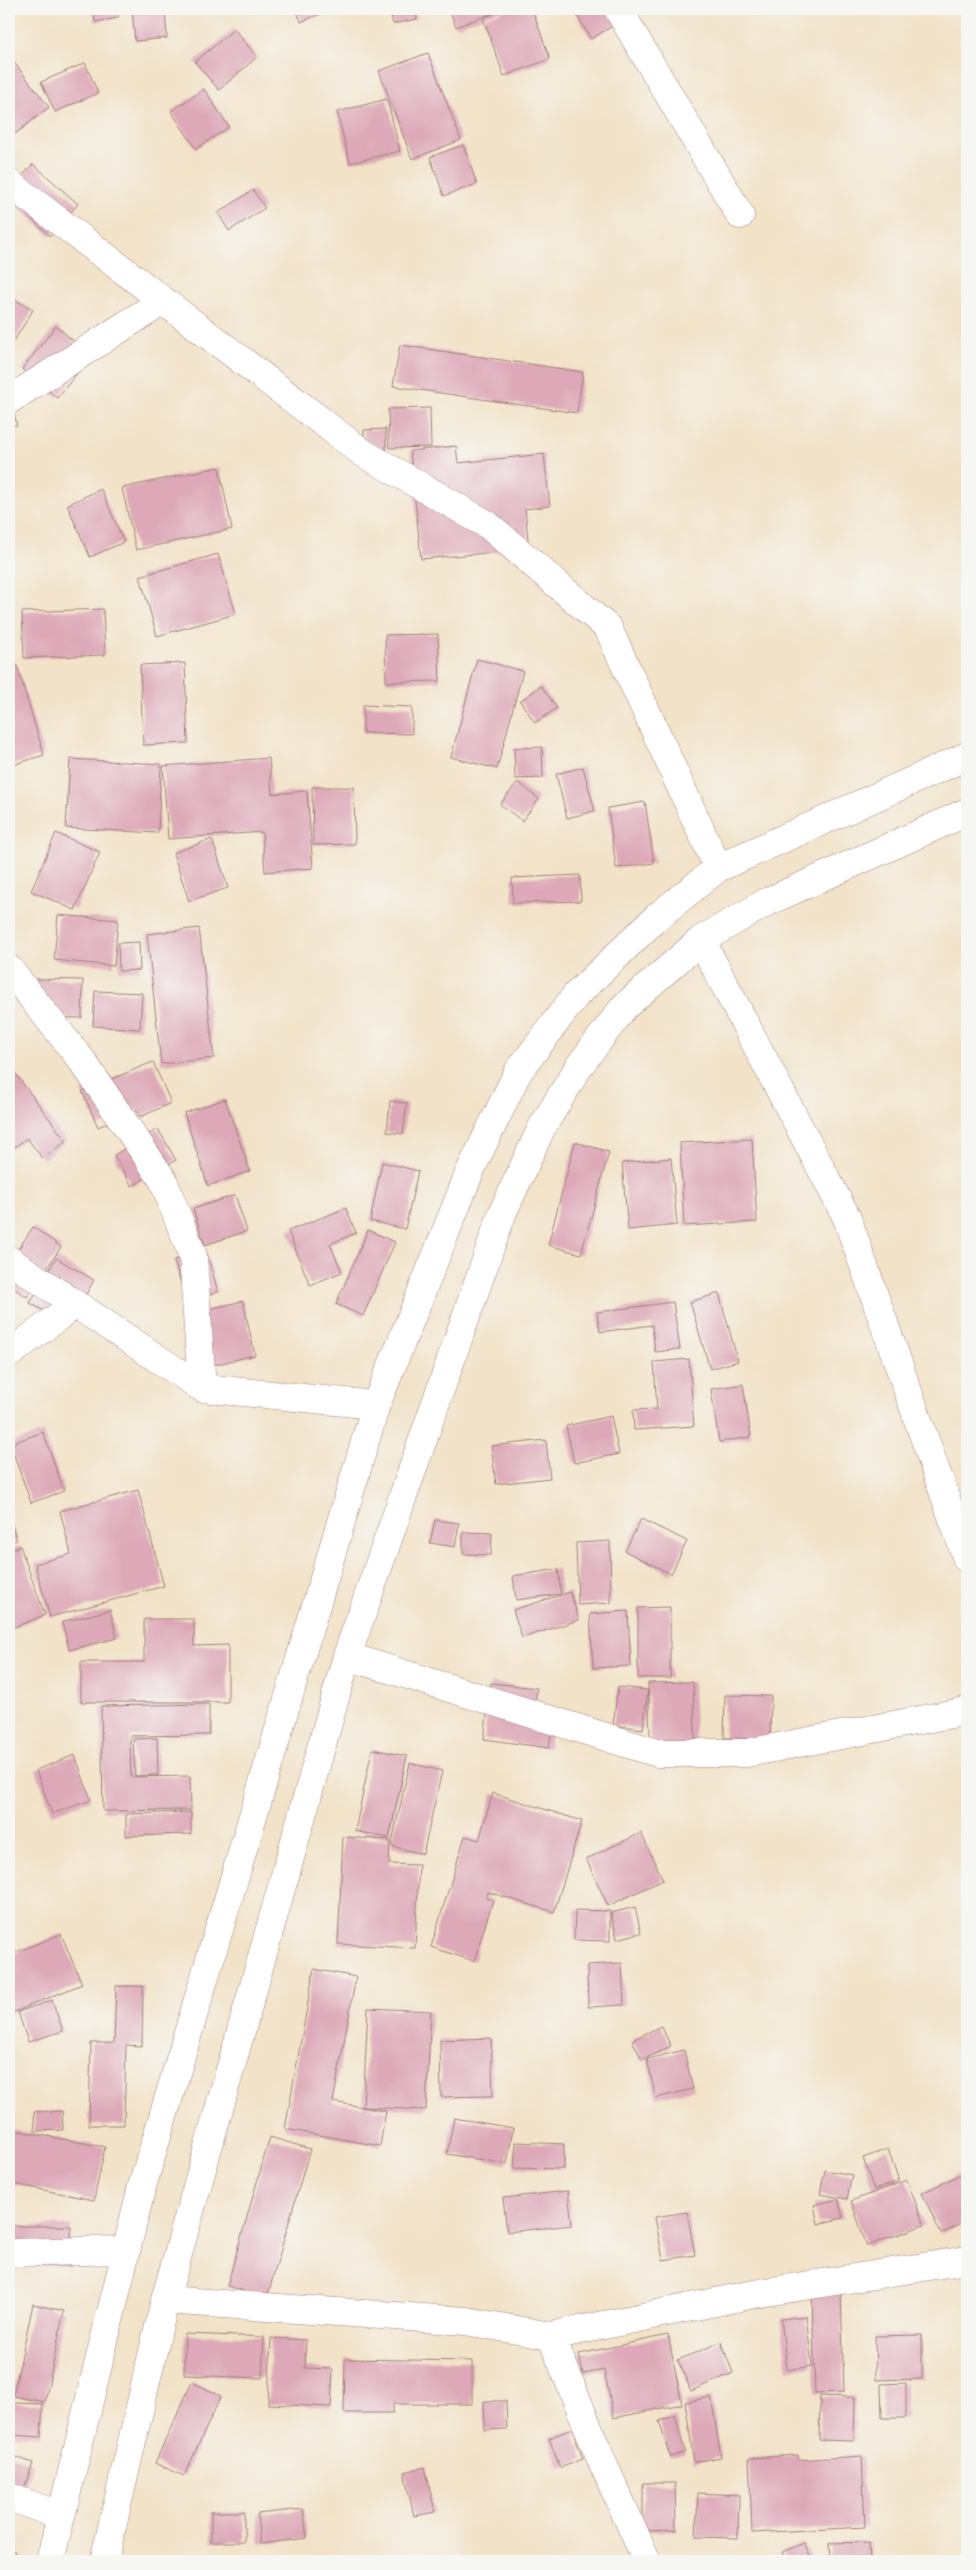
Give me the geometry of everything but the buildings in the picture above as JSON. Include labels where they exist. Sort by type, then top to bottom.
[{"type":"street","points":[[618,9],[740,215]]},
{"type":"street","points":[[9,183],[362,453],[488,525],[608,628],[718,868]]},
{"type":"street","points":[[9,400],[163,301]]},
{"type":"street","points":[[50,2561],[124,2250],[376,1405],[471,1169],[518,1072],[576,995],[657,917],[718,868],[967,756]]},
{"type":"street","points":[[104,2561],[165,2300],[347,1656],[502,1214],[542,1127],[580,1065],[624,1007],[701,940],[767,902],[967,812]]},
{"type":"street","points":[[701,940],[847,1218],[967,1559]]},
{"type":"street","points":[[9,969],[83,1062],[163,1180],[193,1256],[202,1388]]},
{"type":"street","points":[[9,1260],[202,1388],[376,1405]]},
{"type":"street","points":[[9,1354],[75,1304]]},
{"type":"street","points":[[347,1656],[657,1753],[747,1753],[967,1711]]},
{"type":"street","points":[[9,2253],[124,2250]]},
{"type":"street","points":[[165,2300],[466,2321],[551,2336],[754,2294],[967,2260]]},
{"type":"street","points":[[551,2336],[600,2457],[647,2561]]},
{"type":"street","points":[[9,2498],[61,2516]]}]
